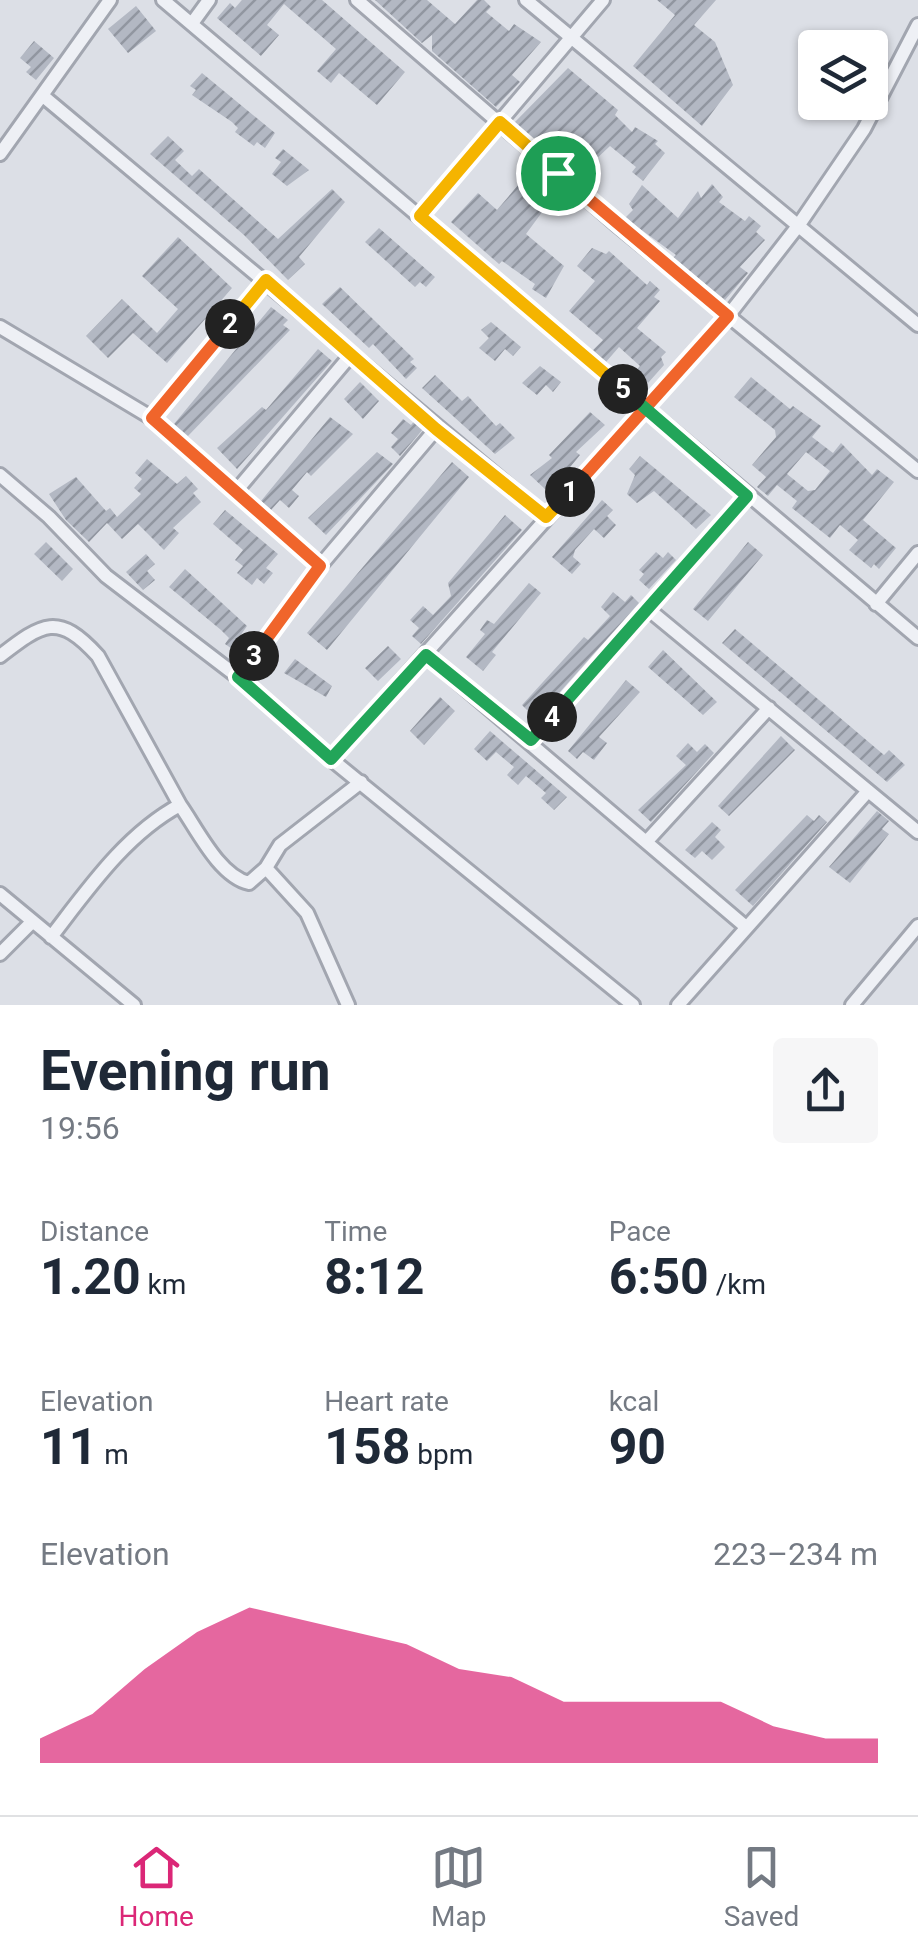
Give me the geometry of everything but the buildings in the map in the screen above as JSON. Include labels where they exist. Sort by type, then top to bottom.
[{"type":"street","points":[[0,154],[110,0]]},
{"type":"street","points":[[162,0],[193,22],[918,638]]},
{"type":"street","points":[[193,22],[208,0]]},
{"type":"street","points":[[357,0],[728,316],[918,471]]},
{"type":"street","points":[[526,0],[918,325]]},
{"type":"street","points":[[420,216],[603,0]]},
{"type":"street","points":[[331,759],[728,316],[798,226],[864,129],[918,25]]},
{"type":"street","points":[[43,96],[266,280],[436,429],[546,517]]},
{"type":"street","points":[[152,418],[266,280]]},
{"type":"street","points":[[0,327],[152,418],[320,566]]},
{"type":"street","points":[[236,490],[350,356]]},
{"type":"street","points":[[238,677],[320,566],[436,429]]},
{"type":"street","points":[[0,476],[49,516],[106,576],[238,677],[331,759],[633,1005]]},
{"type":"street","points":[[531,740],[747,496]]},
{"type":"street","points":[[876,604],[918,553]]},
{"type":"street","points":[[648,609],[918,832]]},
{"type":"street","points":[[0,656],[41,627],[64,626],[81,637],[98,656],[180,805],[239,881],[248,883],[266,868],[280,845],[361,782]]},
{"type":"street","points":[[426,655],[746,926]]},
{"type":"street","points":[[648,840],[769,708]]},
{"type":"street","points":[[678,1005],[868,791]]},
{"type":"street","points":[[51,937],[110,864],[161,815],[180,805]]},
{"type":"street","points":[[266,868],[306,913],[348,1005]]},
{"type":"street","points":[[0,894],[129,1004]]},
{"type":"street","points":[[0,954],[32,922]]},
{"type":"street","points":[[852,1005],[918,926]]},
{"type":"route","points":[[558,173],[500,122],[420,216],[647,410],[747,496],[531,740],[426,655],[331,759],[238,677],[320,566],[152,418],[266,280],[436,429],[546,517],[647,410],[728,316],[558,173]]}]
